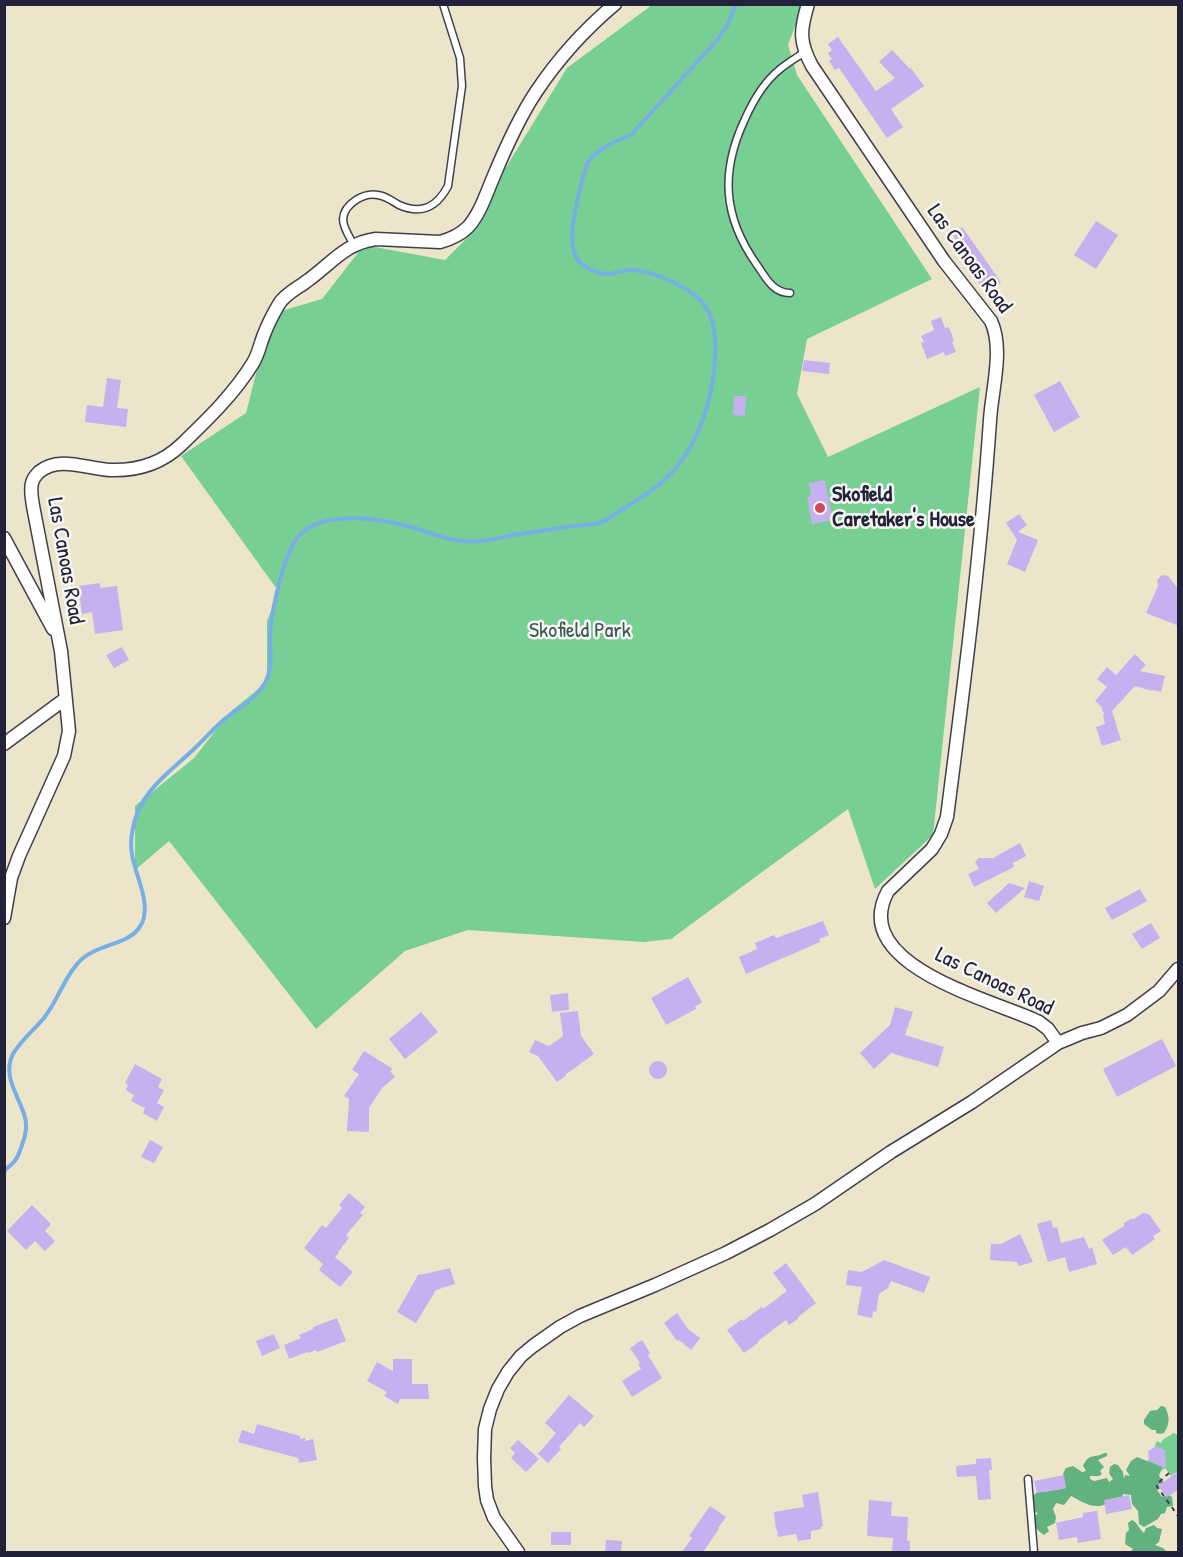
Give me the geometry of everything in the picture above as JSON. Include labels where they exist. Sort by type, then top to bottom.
[{"type":"street","name":"Las Canoas Road","points":[[4,918],[11,878],[64,756],[69,731],[59,641],[33,506],[32,482],[36,474],[47,466],[60,463],[110,470],[146,467],[164,459],[208,419],[234,389],[255,360],[280,302],[335,257],[354,245],[376,239],[440,242],[456,236],[469,226],[478,212],[518,123],[534,94],[575,42],[615,4]]},
{"type":"street","name":"Las Canoas Road","points":[[518,1552],[494,1518],[484,1486],[484,1458],[485,1429],[490,1409],[498,1389],[521,1356],[560,1327],[580,1316],[726,1253],[815,1204],[1058,1043],[1048,1029],[1039,1022],[933,978],[914,966],[891,945],[884,933],[881,918],[885,897],[895,884],[932,849],[947,818],[972,626],[997,360],[996,332],[991,321],[944,261],[818,77],[802,41],[802,28],[808,4]]},
{"type":"street","points":[[4,538],[59,641]]},
{"type":"street","points":[[4,744],[65,699]]},
{"type":"street","points":[[1058,1043],[1101,1028],[1127,1015],[1158,991],[1179,969]]},
{"type":"lane","points":[[354,245],[343,220],[346,211],[359,198],[377,194],[407,208],[420,210],[437,202],[448,186],[462,76],[460,58],[442,4]]},
{"type":"lane","points":[[790,293],[783,293],[773,287],[743,244],[733,218],[728,184],[738,133],[757,96],[779,70],[805,52]]},
{"type":"lane","points":[[1028,1479],[1034,1552]]},
{"type":"path","points":[[1169,1473],[1156,1485],[1179,1516]]},
{"type":"green space","name":"Skofield Park","points":[[652,5],[803,5],[788,45],[797,75],[932,279],[807,339],[797,394],[828,457],[980,387],[933,835],[875,889],[848,809],[671,939],[644,942],[468,930],[405,951],[316,1029],[169,841],[135,870],[135,806],[194,758],[230,712],[267,682],[267,621],[279,592],[181,456],[246,413],[271,314],[322,299],[364,245],[445,260],[468,237],[489,195],[567,68]]},
{"type":"green space","points":[[1161,1406],[1165,1407],[1169,1420],[1164,1433],[1160,1434],[1144,1424],[1144,1420],[1150,1411],[1157,1410]]},
{"type":"green space","points":[[1173,1433],[1178,1435],[1178,1471],[1171,1476],[1165,1468],[1158,1473],[1145,1467],[1157,1441],[1161,1443]]},
{"type":"green space","points":[[1107,1453],[1107,1456],[1098,1460],[1104,1467],[1100,1471],[1102,1474],[1090,1476],[1090,1479],[1094,1481],[1107,1478],[1109,1482],[1113,1479],[1109,1473],[1110,1467],[1114,1464],[1118,1465],[1123,1472],[1124,1479],[1125,1475],[1130,1476],[1126,1470],[1131,1461],[1137,1457],[1162,1467],[1159,1476],[1164,1482],[1159,1484],[1157,1490],[1162,1497],[1169,1495],[1172,1497],[1173,1506],[1167,1507],[1165,1513],[1144,1527],[1139,1524],[1138,1511],[1132,1504],[1131,1495],[1123,1494],[1122,1498],[1101,1506],[1091,1505],[1071,1496],[1064,1505],[1056,1503],[1053,1509],[1056,1517],[1055,1523],[1047,1527],[1049,1531],[1044,1535],[1041,1533],[1035,1525],[1035,1516],[1038,1513],[1035,1512],[1033,1503],[1034,1495],[1037,1492],[1066,1488],[1063,1473],[1066,1468],[1073,1466],[1082,1472],[1086,1471],[1083,1466],[1090,1457]]},
{"type":"green space","points":[[1132,1520],[1144,1533],[1146,1528],[1154,1525],[1162,1529],[1159,1542],[1155,1545],[1167,1552],[1130,1552],[1133,1549],[1125,1544],[1126,1533],[1129,1530],[1128,1523]]},
{"type":"building","points":[[838,37],[876,91],[895,78],[879,62],[892,50],[911,68],[924,86],[891,109],[903,127],[887,138],[839,68],[835,70],[829,61],[832,59],[828,53],[832,50],[828,44]]},
{"type":"building","points":[[1096,221],[1118,235],[1096,269],[1074,255]]},
{"type":"building","points":[[962,227],[1001,282],[986,293],[966,265],[971,261],[952,234]]},
{"type":"building","points":[[941,317],[945,328],[949,327],[956,352],[945,356],[944,352],[927,359],[921,336],[934,330],[931,321]]},
{"type":"building","points":[[804,360],[830,363],[829,374],[802,371]]},
{"type":"building","points":[[107,378],[121,380],[117,408],[128,409],[126,427],[85,422],[87,405],[103,407]]},
{"type":"building","points":[[1060,381],[1080,417],[1054,432],[1034,395]]},
{"type":"building","points":[[734,396],[746,396],[745,416],[733,415]]},
{"type":"building","name":"Skofield Caretaker's House","points":[[825,480],[833,520],[812,524],[807,497],[811,496],[809,483]]},
{"type":"building","points":[[1019,514],[1027,525],[1018,532],[1038,540],[1025,572],[1007,564],[1017,540],[1006,523]]},
{"type":"building","points":[[1162,575],[1168,576],[1179,590],[1179,626],[1146,613],[1158,586],[1157,580]]},
{"type":"building","points":[[100,583],[100,588],[117,586],[123,630],[95,634],[92,612],[82,614],[78,586]]},
{"type":"building","points":[[122,647],[129,660],[114,668],[106,655]]},
{"type":"building","points":[[1135,654],[1146,665],[1140,671],[1165,676],[1161,692],[1135,686],[1112,711],[1121,740],[1102,746],[1096,727],[1105,724],[1104,714],[1101,706],[1095,701],[1107,687],[1097,679],[1107,667],[1116,675]]},
{"type":"building","points":[[1020,843],[1026,856],[1013,863],[1014,867],[974,887],[968,874],[979,869],[975,862],[979,858],[993,858]]},
{"type":"building","points":[[1029,881],[1044,886],[1039,901],[1024,897]]},
{"type":"building","points":[[1009,883],[1025,888],[996,913],[987,903]]},
{"type":"building","points":[[1140,889],[1147,901],[1112,920],[1105,908]]},
{"type":"building","points":[[823,921],[829,935],[819,939],[820,942],[746,974],[739,957],[757,949],[755,943]]},
{"type":"building","points":[[1151,923],[1160,938],[1142,949],[1132,934]]},
{"type":"building","points":[[688,977],[702,1002],[695,1007],[696,1009],[666,1025],[651,998]]},
{"type":"building","points":[[568,993],[569,1010],[552,1012],[550,995]]},
{"type":"building","points":[[895,1007],[913,1012],[905,1035],[944,1047],[938,1067],[891,1053],[874,1069],[860,1053],[890,1025]]},
{"type":"building","points":[[578,1011],[581,1036],[594,1054],[557,1082],[538,1056],[529,1052],[535,1040],[549,1046],[563,1036],[560,1013]]},
{"type":"building","points":[[421,1012],[438,1032],[405,1059],[389,1039]]},
{"type":"building","points":[[1162,1039],[1176,1066],[1117,1097],[1103,1069]]},
{"type":"building","points":[[364,1051],[393,1069],[390,1071],[395,1077],[382,1088],[369,1108],[369,1132],[347,1131],[349,1099],[344,1096],[359,1074],[352,1070]]},
{"type":"building","points":[[658,1061],[664,1064],[667,1070],[664,1076],[658,1079],[652,1076],[649,1070],[652,1064]]},
{"type":"building","points":[[135,1064],[162,1079],[158,1087],[164,1090],[157,1103],[164,1107],[157,1121],[143,1113],[145,1108],[131,1101],[134,1095],[126,1090],[128,1085],[125,1083]]},
{"type":"building","points":[[150,1140],[163,1147],[154,1163],[141,1157]]},
{"type":"building","points":[[349,1193],[365,1207],[360,1213],[363,1215],[346,1235],[349,1238],[335,1257],[353,1272],[340,1287],[319,1270],[323,1264],[304,1248],[322,1225],[326,1228],[342,1208],[339,1205]]},
{"type":"building","points":[[32,1205],[51,1224],[45,1231],[55,1241],[45,1251],[35,1241],[26,1250],[7,1231]]},
{"type":"building","points":[[1143,1213],[1149,1214],[1161,1231],[1153,1236],[1155,1239],[1132,1255],[1126,1247],[1113,1255],[1102,1240],[1124,1226],[1124,1223]]},
{"type":"building","points":[[1051,1220],[1053,1228],[1057,1227],[1061,1243],[1084,1237],[1089,1249],[1092,1247],[1097,1264],[1069,1272],[1065,1257],[1048,1262],[1037,1224]]},
{"type":"building","points":[[1020,1234],[1033,1262],[1019,1266],[1017,1262],[990,1260],[991,1244],[1001,1244]]},
{"type":"building","points":[[884,1260],[930,1277],[924,1293],[891,1281],[888,1288],[879,1294],[876,1312],[873,1311],[872,1318],[857,1315],[862,1287],[846,1285],[848,1270],[862,1272]]},
{"type":"building","points":[[786,1263],[816,1303],[789,1325],[786,1320],[744,1353],[727,1330],[762,1307],[763,1309],[787,1291],[773,1273]]},
{"type":"building","points":[[450,1268],[455,1284],[436,1290],[416,1323],[397,1312],[418,1275]]},
{"type":"building","points":[[677,1313],[688,1329],[700,1338],[691,1350],[679,1340],[677,1341],[664,1323]]},
{"type":"building","points":[[337,1318],[346,1341],[289,1359],[284,1345],[301,1338],[299,1335],[313,1327]]},
{"type":"building","points":[[274,1334],[280,1348],[262,1356],[256,1341]]},
{"type":"building","points":[[642,1340],[662,1378],[632,1397],[622,1381],[641,1369],[638,1364],[640,1363],[630,1348]]},
{"type":"building","points":[[393,1359],[412,1359],[412,1384],[428,1384],[429,1399],[400,1399],[398,1404],[384,1396],[387,1392],[367,1381],[377,1362],[393,1371]]},
{"type":"building","points":[[569,1395],[594,1416],[584,1427],[580,1423],[548,1463],[538,1454],[556,1433],[545,1423]]},
{"type":"building","points":[[257,1424],[300,1436],[300,1439],[305,1438],[305,1441],[313,1439],[317,1460],[299,1463],[298,1458],[238,1442],[242,1430],[254,1434]]},
{"type":"building","points":[[518,1440],[539,1459],[526,1472],[511,1458],[515,1453],[510,1448]]},
{"type":"building","points":[[1156,1446],[1165,1450],[1166,1468],[1149,1461],[1148,1451]]},
{"type":"building","points":[[991,1458],[992,1470],[989,1470],[991,1499],[978,1500],[976,1476],[957,1477],[956,1466],[976,1464],[976,1459]]},
{"type":"building","points":[[1179,1471],[1179,1489],[1167,1497],[1158,1486]]},
{"type":"building","points":[[1064,1475],[1066,1488],[1037,1493],[1034,1481]]},
{"type":"building","points":[[818,1492],[823,1526],[821,1529],[811,1531],[811,1539],[798,1541],[796,1534],[778,1537],[774,1512],[804,1507],[802,1495]]},
{"type":"building","points":[[1129,1495],[1132,1509],[1106,1514],[1104,1500]]},
{"type":"building","points":[[869,1500],[892,1502],[891,1516],[908,1517],[907,1541],[910,1541],[910,1552],[892,1552],[893,1538],[867,1536]]},
{"type":"building","points":[[710,1506],[726,1517],[719,1529],[703,1552],[682,1552],[692,1538],[689,1536]]},
{"type":"building","points":[[1097,1511],[1101,1539],[1078,1543],[1077,1537],[1059,1540],[1056,1523],[1083,1517],[1083,1513]]},
{"type":"building","points":[[551,1532],[571,1532],[571,1545],[551,1545]]},
{"type":"building","points":[[606,1540],[622,1541],[621,1552],[605,1552]]},
{"type":"waterway","points":[[4,1171],[18,1156],[26,1130],[25,1118],[10,1077],[10,1062],[13,1054],[44,1018],[77,964],[89,954],[128,938],[143,921],[144,898],[131,848],[136,815],[157,783],[221,722],[253,697],[265,683],[270,666],[270,637],[275,600],[287,558],[297,538],[307,529],[320,523],[351,518],[383,521],[450,539],[471,541],[595,524],[609,518],[651,491],[679,465],[686,454],[700,427],[712,385],[715,337],[708,311],[703,303],[686,289],[653,274],[633,270],[605,274],[586,267],[576,257],[573,248],[573,224],[587,163],[606,146],[632,134],[718,39],[728,24],[736,4]]},
{"type":"place","name":"Skofield Caretaker's House","points":[[820,508]]}]
